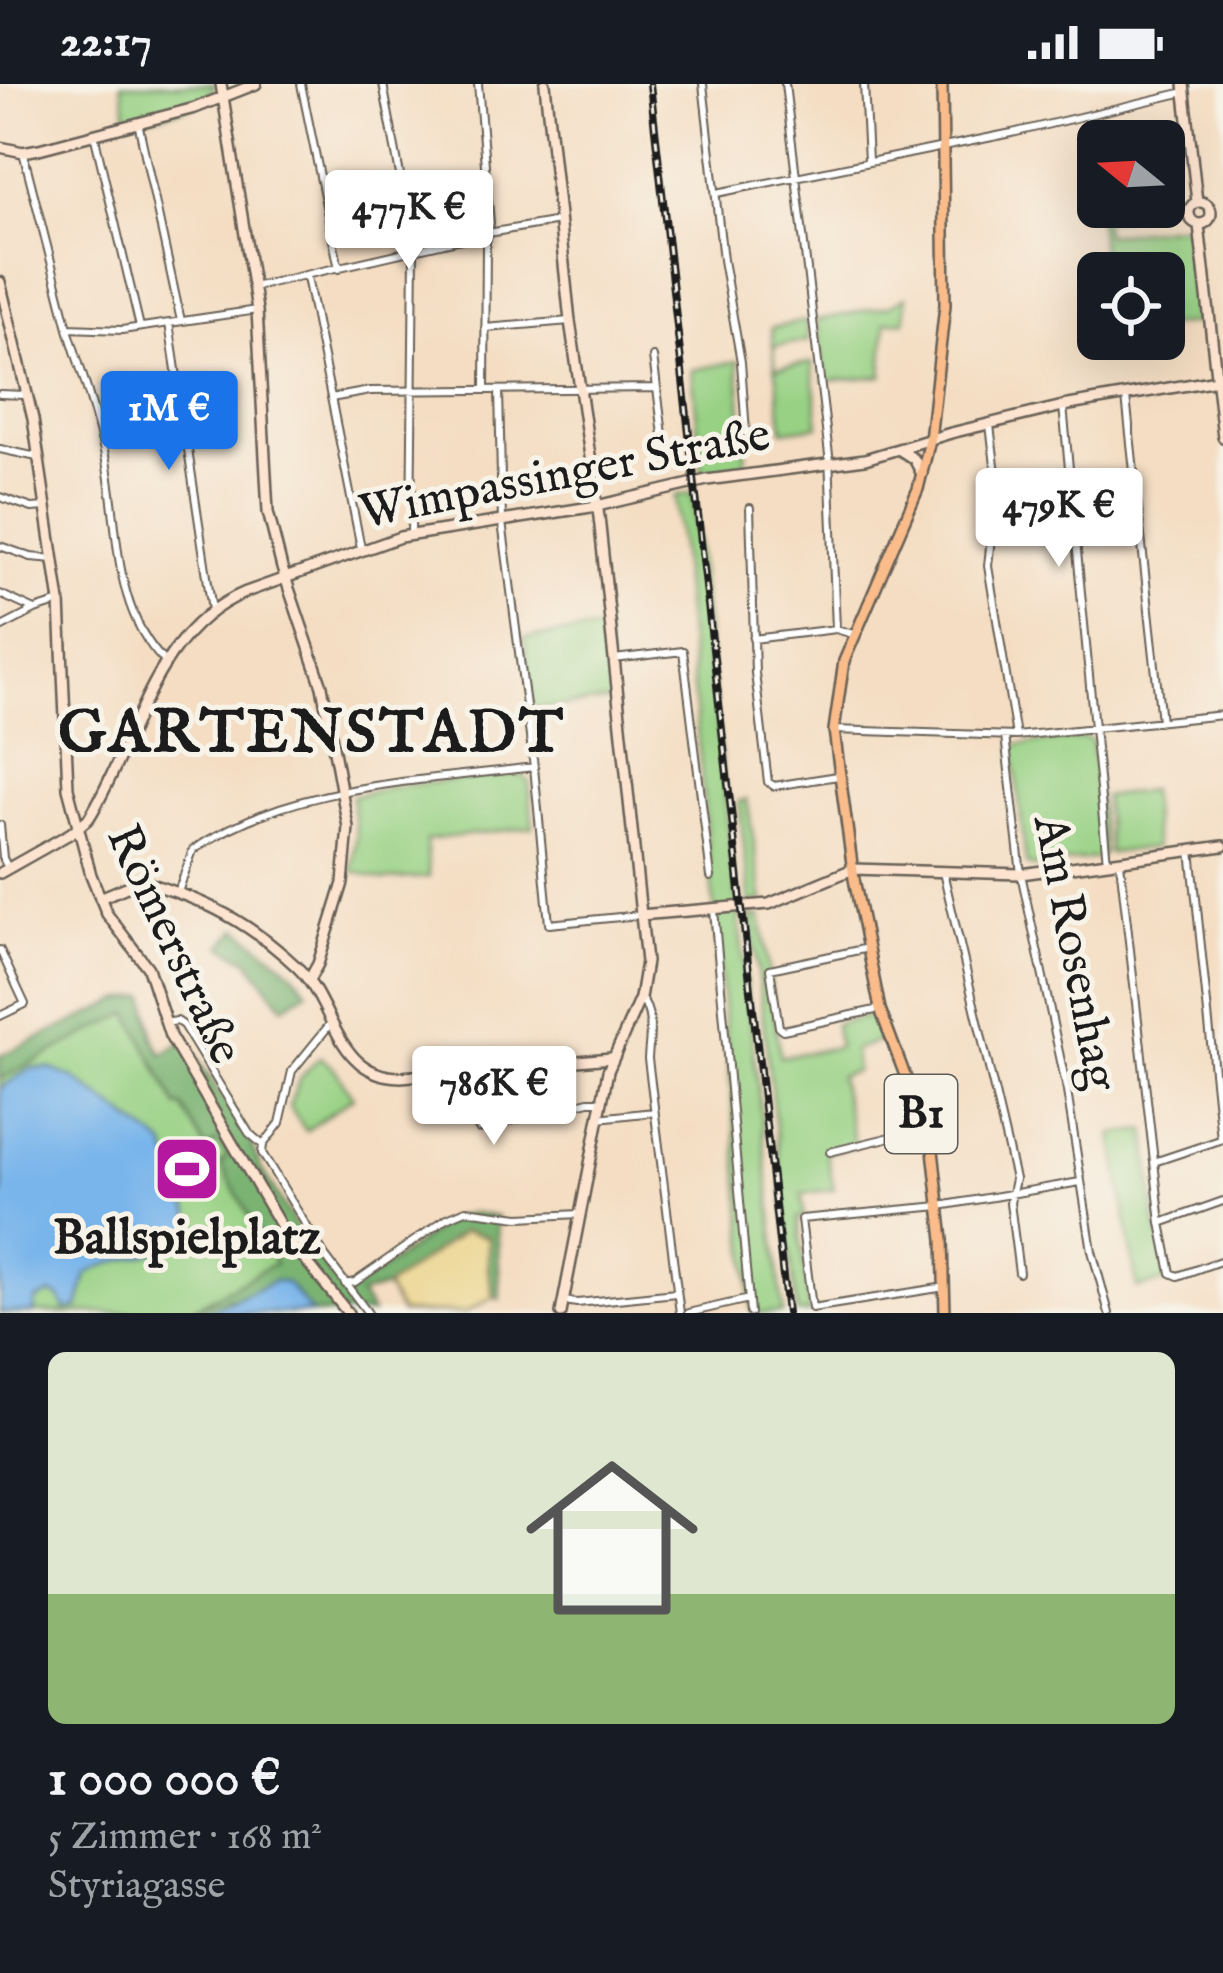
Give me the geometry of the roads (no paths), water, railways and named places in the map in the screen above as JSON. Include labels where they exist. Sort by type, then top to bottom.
[{"type":"main road","name":"B1","points":[[942,84],[945,307],[930,440],[922,474],[853,634],[839,683],[835,730],[838,776],[880,1009],[927,1128],[940,1206],[945,1313]]},
{"type":"street","points":[[0,147],[22,152],[195,108],[222,90],[256,84]]},
{"type":"street","points":[[301,84],[339,269]]},
{"type":"street","points":[[383,84],[415,250],[411,535]]},
{"type":"street","points":[[478,84],[488,232],[484,390]]},
{"type":"street","points":[[545,84],[646,962],[640,998],[611,1058],[562,1307],[676,1293]]},
{"type":"street","points":[[703,84],[723,260],[741,362],[746,434]]},
{"type":"street","points":[[785,84],[830,463],[836,629]]},
{"type":"street","points":[[864,84],[868,161]]},
{"type":"street","points":[[717,193],[941,147],[1185,88],[1198,202]]},
{"type":"street","points":[[222,90],[257,310],[266,496],[286,579],[312,647],[348,827],[344,878],[309,980]]},
{"type":"street","points":[[138,122],[181,321]]},
{"type":"street","points":[[94,134],[140,327]]},
{"type":"street","points":[[22,152],[62,318],[105,451],[130,610],[164,661]]},
{"type":"street","points":[[1199,225],[1217,211],[1204,202],[1189,210],[1189,218],[1199,225],[1223,437]]},
{"type":"street","points":[[253,287],[488,232],[559,221]]},
{"type":"street","points":[[308,277],[361,548]]},
{"type":"street","name":"Römerstraße","points":[[0,282],[29,395],[60,602],[67,778],[77,829],[100,898],[148,968],[165,1023],[287,1238],[348,1313]]},
{"type":"street","points":[[68,328],[122,331],[257,310]]},
{"type":"street","points":[[485,328],[570,321]]},
{"type":"street","points":[[169,323],[213,612]]},
{"type":"street","points":[[653,357],[666,458]]},
{"type":"street","name":"Wimpassinger Straße","points":[[4,869],[77,829],[100,800],[164,661],[231,598],[361,548],[411,535],[597,506],[707,480],[865,459],[1063,406],[1220,379]]},
{"type":"street","points":[[331,398],[370,391],[657,388]]},
{"type":"street","points":[[499,390],[502,522],[549,924],[769,904],[853,869],[1021,874],[1223,846]]},
{"type":"street","points":[[0,394],[29,395]]},
{"type":"street","points":[[1125,394],[1161,721]]},
{"type":"street","points":[[1063,406],[1107,862]]},
{"type":"street","points":[[990,423],[997,482],[988,566],[1016,736]]},
{"type":"street","points":[[932,424],[951,433]]},
{"type":"street","points":[[0,449],[39,457]]},
{"type":"street","points":[[900,450],[922,474]]},
{"type":"street","points":[[0,497],[32,508],[46,507]]},
{"type":"street","points":[[750,508],[753,639],[768,782],[774,786],[838,776]]},
{"type":"street","points":[[0,546],[54,559]]},
{"type":"street","points":[[0,594],[34,610]]},
{"type":"street","points":[[0,628],[60,602]]},
{"type":"street","points":[[753,639],[836,629],[853,634]]},
{"type":"street","points":[[614,659],[683,652],[711,877]]},
{"type":"street","points":[[835,730],[1016,736],[1223,715]]},
{"type":"street","name":"Am Rosenhag","points":[[1005,736],[1021,874],[1066,1085],[1092,1251],[1109,1313]]},
{"type":"street","points":[[178,892],[189,856],[200,845],[277,810],[343,791],[534,767]]},
{"type":"street","points":[[0,825],[4,869]]},
{"type":"street","points":[[1154,1162],[1222,1139],[1191,850]]},
{"type":"street","points":[[1120,860],[1154,1162],[1174,1276],[1223,1260]]},
{"type":"street","points":[[943,872],[1015,1178],[1012,1193],[1019,1273]]},
{"type":"street","points":[[100,898],[141,881],[224,910],[309,980],[349,1054],[379,1074],[401,1077],[611,1058]]},
{"type":"street","points":[[714,910],[750,1313]]},
{"type":"street","points":[[868,948],[770,969],[779,1027],[783,1030],[880,1009]]},
{"type":"street","points":[[0,950],[25,1000],[0,1016]]},
{"type":"street","points":[[640,998],[648,1007],[648,1059],[676,1293],[684,1313],[749,1299]]},
{"type":"street","points":[[165,1023],[183,1025],[249,1133],[263,1145],[265,1162],[368,1313]]},
{"type":"street","points":[[263,1145],[280,1123],[292,1071],[332,1023]]},
{"type":"street","points":[[581,1060],[608,1071]]},
{"type":"street","points":[[467,1071],[472,1116],[479,1129],[601,1101]]},
{"type":"street","points":[[598,1118],[654,1112]]},
{"type":"street","points":[[830,1152],[927,1128]]},
{"type":"street","points":[[945,1287],[812,1307],[801,1219],[940,1206],[1080,1182]]},
{"type":"street","points":[[1162,1223],[1223,1201]]},
{"type":"street","points":[[346,1284],[466,1210],[519,1217],[580,1214]]},
{"type":"water","points":[[31,1068],[50,1068],[74,1078],[165,1145],[195,1226],[170,1246],[87,1274],[78,1308],[65,1309],[59,1297],[51,1294],[36,1300],[34,1313],[0,1313],[0,1088]]},
{"type":"water","points":[[275,1281],[287,1283],[312,1313],[201,1313]]},
{"type":"railway","points":[[650,84],[787,1313]]},
{"type":"place","name":"Ballspielplatz","points":[[187,1169]]},
{"type":"district","name":"GARTENSTADT","points":[[312,735]]}]
